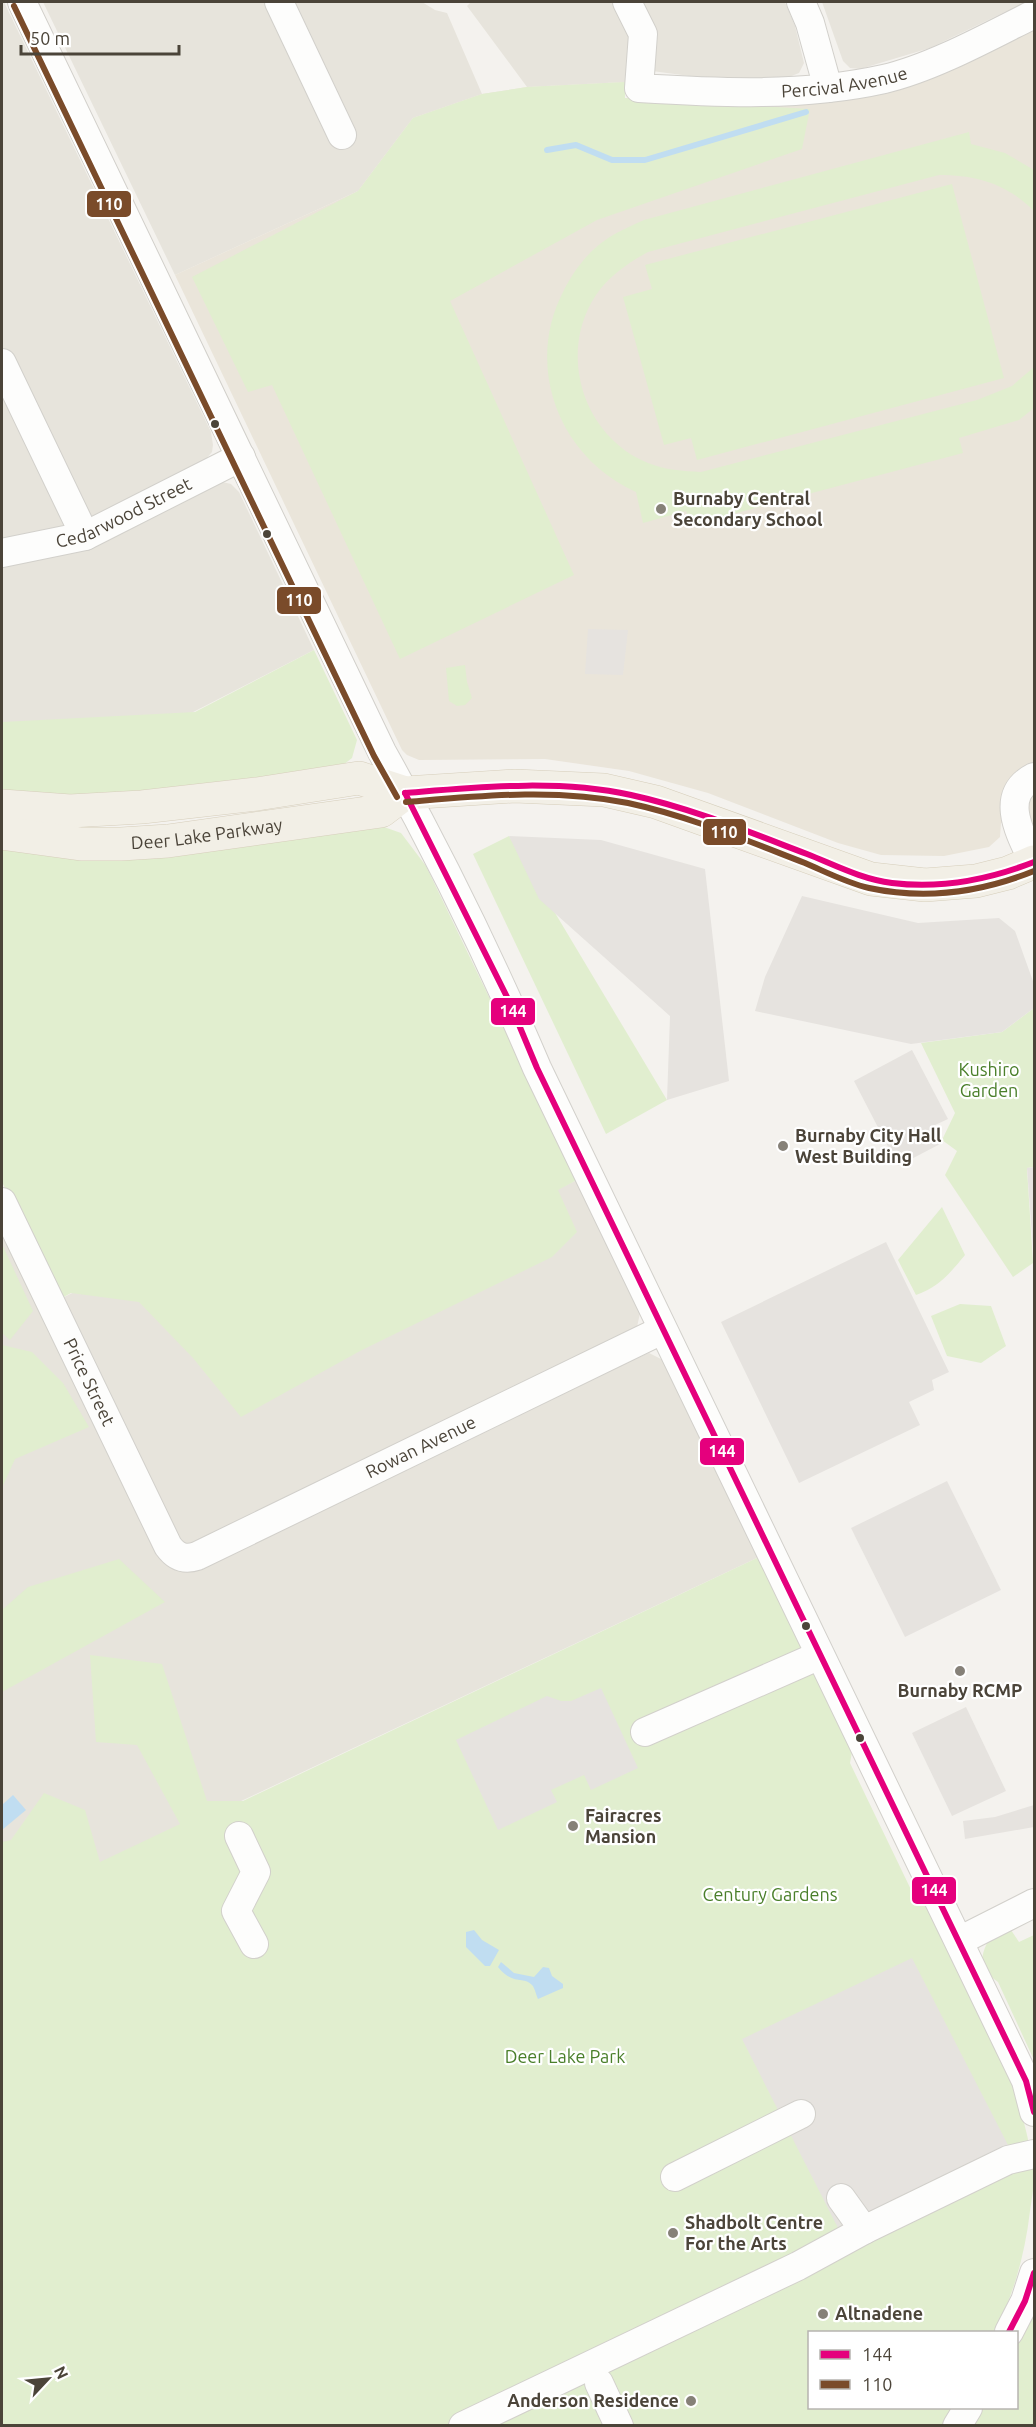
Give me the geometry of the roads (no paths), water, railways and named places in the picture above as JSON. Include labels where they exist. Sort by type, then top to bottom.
[{"type":"main road","name":"Deer Lake Parkway","points":[[2,806],[70,810],[142,807],[257,794],[359,778],[405,793],[515,786],[604,790],[678,809],[871,879],[926,885],[976,881],[1008,873],[1034,862]]},
{"type":"main road","name":"Deer Lake Parkway","points":[[2,833],[81,844],[168,841],[381,811],[405,793]]},
{"type":"street","points":[[22,2],[382,752],[405,793],[509,1001],[537,1068],[818,1656],[1026,2081],[1035,2112]]},
{"type":"street","points":[[279,2],[342,135]]},
{"type":"street","name":"Percival Avenue","points":[[627,2],[643,34],[639,88],[727,93],[792,92],[828,88],[904,73],[1035,14]]},
{"type":"street","points":[[801,2],[810,23],[828,88]]},
{"type":"street","points":[[2,363],[85,536]]},
{"type":"street","name":"Cedarwood Street","points":[[2,553],[85,536],[241,457]]},
{"type":"street","points":[[1034,862],[1014,816],[1019,792],[1035,777]]},
{"type":"street","name":"Price Street","points":[[2,1202],[168,1546],[180,1557]]},
{"type":"street","name":"Rowan Avenue","points":[[180,1557],[197,1556],[662,1330]]},
{"type":"street","points":[[645,1732],[818,1656]]},
{"type":"street","points":[[239,1836],[256,1872],[236,1911],[254,1944]]},
{"type":"street","points":[[959,1941],[1035,1903]]},
{"type":"street","points":[[675,2177],[801,2114]]},
{"type":"street","points":[[463,2426],[834,2249],[864,2230],[1008,2160],[1035,2154]]},
{"type":"street","points":[[841,2198],[864,2230]]},
{"type":"street","points":[[1010,2331],[1025,2301],[1035,2273]]},
{"type":"street","points":[[599,2383],[619,2426]]},
{"type":"street","points":[[957,2426],[967,2409]]},
{"type":"water","points":[[13,1795],[26,1810],[2,1830],[2,1805]]},
{"type":"water","points":[[474,1930],[482,1940],[499,1950],[490,1966],[485,1966],[466,1947],[466,1932]]},
{"type":"water","points":[[501,1962],[514,1973],[534,1977],[543,1967],[549,1968],[552,1976],[563,1984],[563,1988],[538,1999],[529,1982],[513,1979],[503,1973],[498,1967]]},
{"type":"waterway","points":[[547,150],[576,145],[612,160],[645,160],[806,112]]},
{"type":"place","name":"Burnaby Central Secondary School","points":[[661,509]]},
{"type":"place","name":"Burnaby City Hall West Building","points":[[783,1146]]},
{"type":"place","name":"Burnaby RCMP","points":[[960,1671]]},
{"type":"place","name":"Fairacres Mansion","points":[[573,1826]]},
{"type":"place","name":"Shadbolt Centre For the Arts","points":[[673,2233]]},
{"type":"place","name":"Altnadene","points":[[823,2314]]},
{"type":"place","name":"Anderson Residence","points":[[691,2401]]},
{"type":"park label","name":"Kushiro Garden","points":[[989,1080]]},
{"type":"park label","name":"Century Gardens","points":[[770,1895]]},
{"type":"park label","name":"Deer Lake Park","points":[[565,2057]]}]
